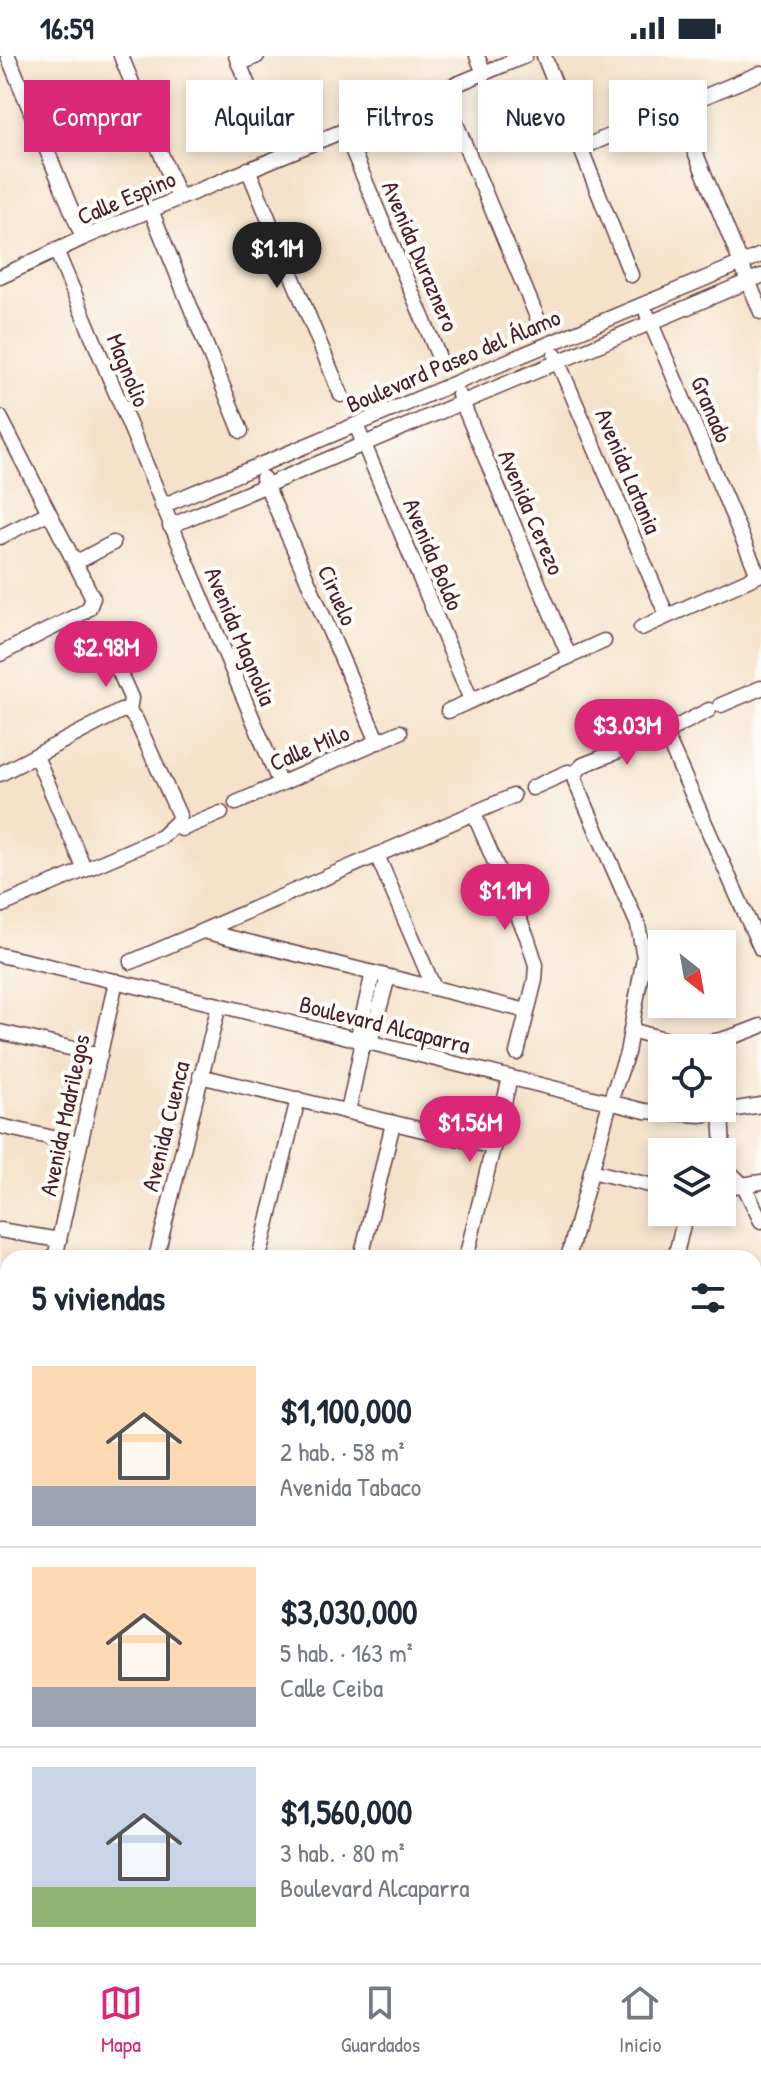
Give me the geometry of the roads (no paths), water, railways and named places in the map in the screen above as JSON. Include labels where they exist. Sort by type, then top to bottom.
[{"type":"street","points":[[8,56],[83,238]]},
{"type":"street","points":[[121,56],[179,198]]},
{"type":"street","points":[[246,80],[238,60],[257,56]]},
{"type":"street","points":[[477,56],[484,73]]},
{"type":"street","name":"Calle Espino","points":[[462,82],[525,56]]},
{"type":"street","points":[[544,56],[554,80]]},
{"type":"street","points":[[707,96],[761,73]]},
{"type":"street","name":"Calle Espino","points":[[6,274],[83,238],[339,132]]},
{"type":"street","points":[[462,138],[537,317]]},
{"type":"street","name":"Avenida Duraznero","points":[[353,152],[438,355]]},
{"type":"street","points":[[583,152],[631,275]]},
{"type":"street","points":[[695,152],[741,263],[755,279],[761,312]]},
{"type":"street","points":[[248,169],[341,395]]},
{"type":"street","points":[[151,210],[241,431]]},
{"type":"street","name":"Magnolio","points":[[56,250],[162,506]]},
{"type":"street","name":"Boulevard Paseo del Álamo","points":[[162,506],[761,255]]},
{"type":"street","name":"Boulevard Paseo del Álamo","points":[[170,526],[755,279]]},
{"type":"street","name":"Granado","points":[[643,305],[760,575]]},
{"type":"street","name":"Avenida Latania","points":[[550,343],[667,616]]},
{"type":"street","name":"Avenida Cerezo","points":[[454,384],[569,656]]},
{"type":"street","points":[[0,419],[92,595],[89,608],[0,654]]},
{"type":"street","name":"Avenida Boldo","points":[[356,425],[471,700]]},
{"type":"street","name":"Ciruelo","points":[[257,466],[378,742]]},
{"type":"street","name":"Avenida Magnolia","points":[[162,506],[280,784]]},
{"type":"street","points":[[0,537],[48,513]]},
{"type":"street","points":[[75,563],[113,543]]},
{"type":"street","points":[[641,628],[760,575]]},
{"type":"street","points":[[448,711],[604,641]]},
{"type":"street","points":[[0,906],[161,837],[175,826],[179,815],[136,720],[129,711],[131,698],[115,662]]},
{"type":"street","points":[[570,1250],[610,1102],[627,1053],[644,957],[642,937],[575,781],[575,773],[583,765],[662,734],[761,688]]},
{"type":"street","points":[[0,774],[121,711],[129,711]]},
{"type":"street","name":"Calle Milo","points":[[236,803],[400,732]]},
{"type":"street","points":[[662,734],[668,740],[761,949]]},
{"type":"street","points":[[36,756],[85,870]]},
{"type":"street","points":[[532,788],[568,772],[575,773]]},
{"type":"street","points":[[131,962],[513,796]]},
{"type":"street","points":[[175,826],[182,829],[221,813]]},
{"type":"street","points":[[474,814],[536,965],[517,1053]]},
{"type":"street","points":[[377,855],[434,988]]},
{"type":"street","points":[[203,931],[527,1011]]},
{"type":"street","name":"Boulevard Alcaparra","points":[[0,955],[648,1110]]},
{"type":"street","points":[[348,1112],[380,975]]},
{"type":"street","name":"Avenida Madrilegos","points":[[57,1250],[116,981]]},
{"type":"street","name":"Avenida Cuenca","points":[[158,1250],[219,1005]]},
{"type":"street","points":[[631,1030],[670,1042],[701,1045],[761,1026]]},
{"type":"street","points":[[0,1032],[100,1055]]},
{"type":"street","points":[[200,1076],[493,1147]]},
{"type":"street","points":[[468,1250],[510,1078]]},
{"type":"street","points":[[261,1250],[298,1099]]},
{"type":"street","name":"Boulevard Alcaparra","points":[[736,1109],[761,1105]]},
{"type":"street","points":[[363,1250],[393,1123]]},
{"type":"street","points":[[0,1126],[80,1144]]},
{"type":"street","points":[[591,1171],[648,1185]]},
{"type":"street","points":[[736,1179],[744,1186],[761,1221]]},
{"type":"street","points":[[736,1187],[761,1182]]},
{"type":"street","points":[[677,1250],[683,1226]]},
{"type":"street","points":[[0,1230],[59,1240]]}]
